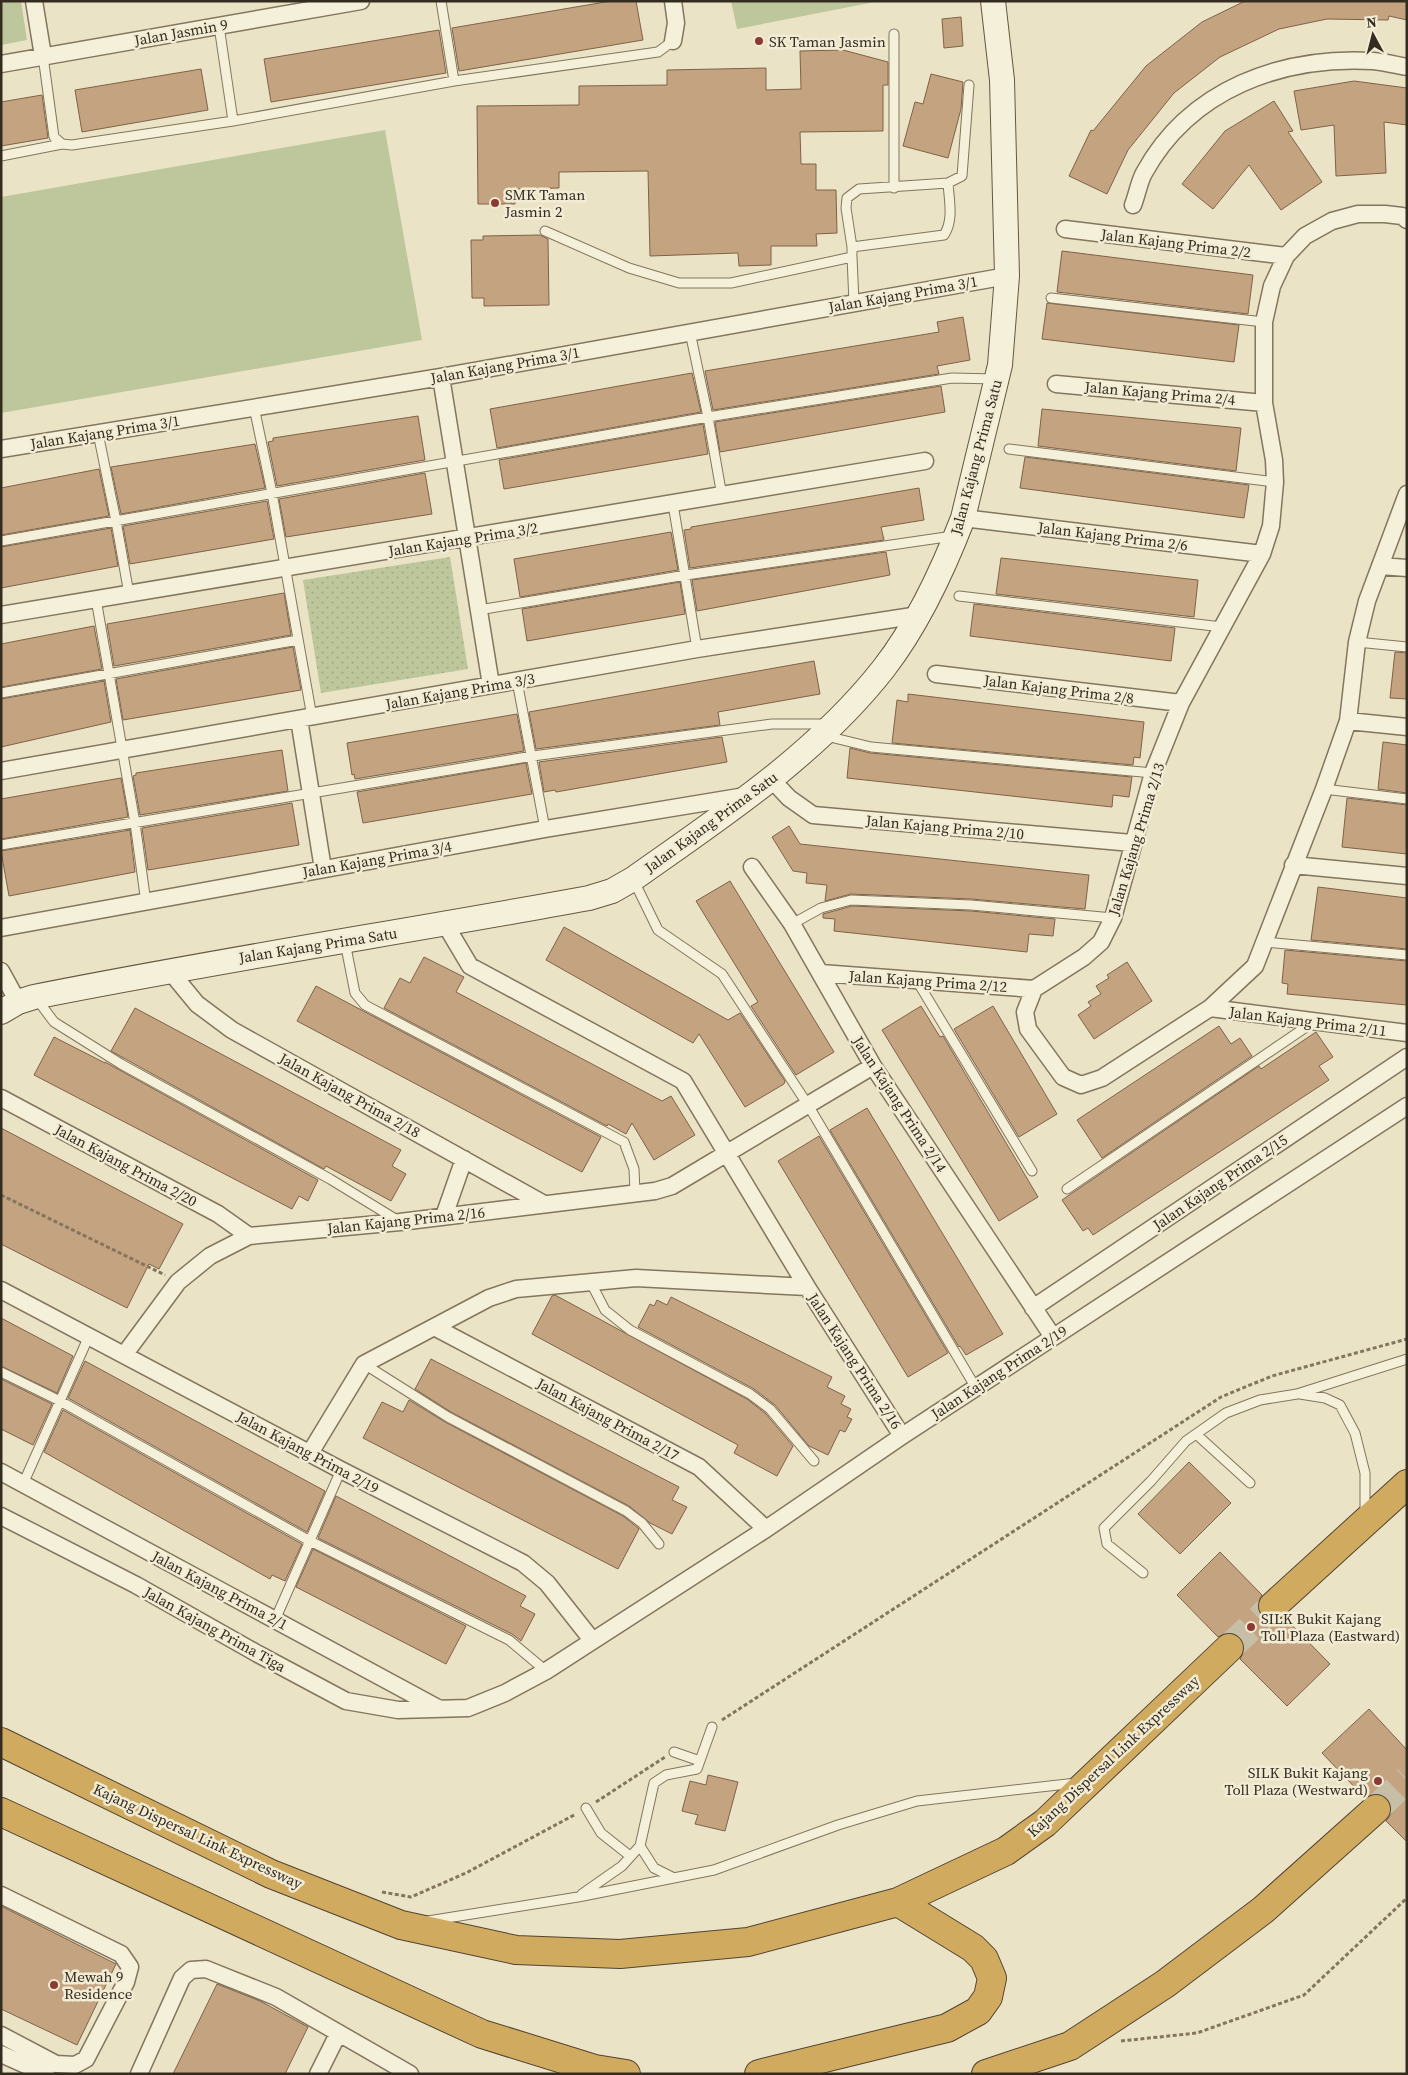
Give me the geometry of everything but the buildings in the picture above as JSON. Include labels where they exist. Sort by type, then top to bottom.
[{"type":"highway","points":[[1273,1606],[1407,1484]]},
{"type":"highway","name":"Kajang Dispersal Link Expressway","points":[[1,1742],[271,1874],[401,1925],[516,1950],[620,1954],[748,1942],[898,1902],[1006,1851],[1045,1823],[1229,1648]]},
{"type":"highway","points":[[986,2074],[1070,2046],[1165,1984],[1264,1910],[1376,1809]]},
{"type":"highway","points":[[1,1812],[482,2034],[595,2069],[626,2074]]},
{"type":"highway","points":[[759,2074],[946,2028],[978,2011],[988,1997],[992,1978],[984,1959],[973,1948],[898,1902]]},
{"type":"street","points":[[34,1],[43,56]]},
{"type":"street","name":"Jalan Jasmin 9","points":[[1,64],[360,1]]},
{"type":"street","points":[[673,1],[676,23],[673,41]]},
{"type":"street","name":"Jalan Kajang Prima Satu","points":[[18,1004],[169,970],[344,939],[445,924],[590,898],[612,891],[633,879],[753,795],[827,729],[884,668],[919,615],[959,527],[997,379],[1007,276],[1002,80],[993,1]]},
{"type":"street","points":[[1133,205],[1143,174],[1163,144],[1193,112],[1215,97],[1250,78],[1292,66],[1329,62],[1374,61],[1407,67]]},
{"type":"street","name":"Jalan Kajang Prima 2/13","points":[[1034,989],[1084,957],[1100,942],[1113,918],[1132,843],[1153,773],[1181,703],[1262,554],[1271,526],[1275,482],[1274,460],[1264,402],[1264,322],[1272,286],[1286,256],[1305,236],[1332,221],[1358,214],[1405,213]]},
{"type":"street","name":"Jalan Kajang Prima 2/2","points":[[1065,229],[1286,256]]},
{"type":"street","name":"Jalan Kajang Prima 3/1","points":[[1,449],[441,377],[1007,276]]},
{"type":"street","points":[[441,377],[492,685]]},
{"type":"street","name":"Jalan Kajang Prima 2/4","points":[[1056,384],[1264,402]]},
{"type":"street","name":"Jalan Kajang Prima 3/2","points":[[1,615],[926,462]]},
{"type":"street","points":[[1034,989],[1025,1012],[1028,1029],[1062,1077],[1081,1085],[1102,1078],[1210,1008],[1255,966],[1324,789],[1348,721],[1357,642],[1367,601],[1406,496]]},
{"type":"street","name":"Jalan Kajang Prima 2/6","points":[[959,527],[1262,554]]},
{"type":"street","points":[[1380,566],[1407,568]]},
{"type":"street","name":"Jalan Kajang Prima 3/3","points":[[1,770],[697,649],[919,615]]},
{"type":"street","name":"Jalan Kajang Prima 2/8","points":[[936,674],[1181,703]]},
{"type":"street","points":[[306,718],[311,794],[323,869]]},
{"type":"street","points":[[1348,721],[1407,727]]},
{"type":"street","name":"Jalan Kajang Prima 2/10","points":[[772,780],[789,798],[813,816],[1132,843]]},
{"type":"street","name":"Jalan Kajang Prima 3/4","points":[[1,928],[545,829],[753,795]]},
{"type":"street","points":[[1294,865],[1407,876]]},
{"type":"street","name":"Jalan Kajang Prima 2/14","points":[[752,867],[792,924],[873,1066],[1054,1337]]},
{"type":"street","name":"Jalan Kajang Prima 2/16","points":[[445,924],[470,966],[683,1081],[807,1287],[902,1436]]},
{"type":"street","name":"Jalan Kajang Prima 2/18","points":[[169,970],[197,1004],[232,1030],[544,1204]]},
{"type":"street","points":[[1,971],[18,1004]]},
{"type":"street","name":"Jalan Kajang Prima 2/12","points":[[821,973],[1034,989]]},
{"type":"street","name":"Jalan Kajang Prima 2/11","points":[[1210,1008],[1407,1033]]},
{"type":"street","name":"Jalan Kajang Prima 2/15","points":[[1033,1308],[1407,1057]]},
{"type":"street","name":"Jalan Kajang Prima 2/16","points":[[124,1355],[178,1282],[210,1256],[249,1236],[400,1222],[655,1191],[672,1186],[873,1066]]},
{"type":"street","name":"Jalan Kajang Prima 2/20","points":[[1,1098],[218,1214],[249,1236]]},
{"type":"street","name":"Jalan Kajang Prima 2/19","points":[[438,1708],[468,1708],[505,1694],[546,1671],[766,1529],[902,1436],[1407,1106]]},
{"type":"street","points":[[444,1216],[464,1159]]},
{"type":"street","name":"Jalan Kajang Prima 2/16","points":[[364,1364],[436,1328],[489,1298],[516,1290],[636,1278],[807,1287]]},
{"type":"street","name":"Jalan Kajang Prima 2/19","points":[[1,1290],[341,1470],[523,1563],[547,1583],[592,1640]]},
{"type":"street","name":"Jalan Kajang Prima 2/17","points":[[436,1328],[699,1466],[766,1529]]},
{"type":"street","points":[[310,1453],[364,1364]]},
{"type":"street","name":"Jalan Kajang Prima 2/1","points":[[1,1472],[438,1708]]},
{"type":"street","name":"Jalan Kajang Prima Tiga","points":[[1,1516],[136,1585],[346,1701],[398,1710],[438,1708]]},
{"type":"street","points":[[1,1895],[121,1954],[130,1967],[126,1982],[86,2059],[75,2065],[56,2064],[1,2035]]},
{"type":"street","points":[[139,2074],[182,1978],[191,1970],[206,1969],[276,1997],[410,2074]]},
{"type":"street","points":[[318,2074],[338,2034]]},
{"type":"street","points":[[1,2054],[46,2074]]},
{"type":"lane","points":[[441,1],[454,81]]},
{"type":"lane","points":[[219,26],[232,121]]},
{"type":"lane","points":[[894,34],[894,188]]},
{"type":"lane","points":[[1,156],[62,144],[72,145],[232,121],[454,81],[658,52],[673,41]]},
{"type":"lane","points":[[43,56],[54,137],[62,144]]},
{"type":"lane","points":[[854,302],[852,252],[846,208],[847,198],[860,189],[948,183],[962,176],[969,84]]},
{"type":"lane","points":[[545,231],[629,268],[679,283],[731,283],[852,252],[944,234],[949,228],[950,219],[948,183]]},
{"type":"lane","points":[[1051,298],[1264,322]]},
{"type":"lane","points":[[690,332],[722,496]]},
{"type":"lane","points":[[1,541],[708,417],[952,378],[997,379]]},
{"type":"lane","points":[[254,407],[272,493],[298,640],[306,718]]},
{"type":"lane","points":[[98,433],[129,594]]},
{"type":"lane","points":[[1009,449],[1275,482]]},
{"type":"lane","points":[[673,504],[697,649]]},
{"type":"lane","points":[[479,610],[959,527]]},
{"type":"lane","points":[[958,596],[1222,627]]},
{"type":"lane","points":[[96,599],[136,823],[146,903]]},
{"type":"lane","points":[[1,693],[298,640]]},
{"type":"lane","points":[[1357,642],[1407,647]]},
{"type":"lane","points":[[517,681],[545,829]]},
{"type":"lane","points":[[1,846],[532,756],[772,724],[827,729],[871,747],[1153,773]]},
{"type":"lane","points":[[1324,789],[1407,799]]},
{"type":"lane","points":[[633,879],[658,930],[722,974],[808,1106],[976,1388]]},
{"type":"lane","points":[[792,924],[821,908],[851,900],[972,905],[1113,918]]},
{"type":"lane","points":[[344,939],[355,993],[365,1005],[624,1142],[634,1169],[635,1193]]},
{"type":"lane","points":[[1264,942],[1407,955]]},
{"type":"lane","points":[[917,980],[1032,1171]]},
{"type":"lane","points":[[18,1004],[54,1022],[121,1064],[330,1178],[400,1222]]},
{"type":"lane","points":[[1067,1188],[1315,1021]]},
{"type":"lane","points":[[591,1283],[605,1310],[630,1330],[750,1394],[770,1409],[814,1462]]},
{"type":"lane","points":[[23,1484],[89,1336]]},
{"type":"lane","points":[[1143,1573],[1108,1544],[1104,1528],[1186,1442],[1226,1413],[1260,1400],[1297,1394],[1407,1359]]},
{"type":"lane","points":[[364,1364],[448,1417],[626,1512],[642,1523],[659,1544]]},
{"type":"lane","points":[[1,1372],[60,1401],[310,1541],[509,1640],[546,1671]]},
{"type":"lane","points":[[1297,1394],[1325,1398],[1340,1406],[1355,1433],[1365,1473],[1365,1522]]},
{"type":"lane","points":[[1196,1434],[1250,1483]]},
{"type":"lane","points":[[275,1620],[341,1470]]},
{"type":"lane","points":[[578,1897],[610,1876],[640,1846],[654,1783],[666,1775],[697,1769],[712,1727]]},
{"type":"lane","points":[[674,1752],[700,1761]]},
{"type":"lane","points":[[401,1925],[578,1897],[714,1870],[838,1825],[917,1800],[1087,1782]]},
{"type":"lane","points":[[586,1808],[600,1833],[630,1856]]},
{"type":"lane","points":[[640,1846],[654,1868],[674,1878]]},
{"type":"path","points":[[1,1195],[178,1282]]},
{"type":"path","points":[[712,1727],[1221,1397],[1272,1376],[1407,1339]]},
{"type":"path","points":[[374,1890],[411,1897],[466,1873],[586,1808],[674,1752]]},
{"type":"path","points":[[1119,2041],[1197,2034],[1304,1995],[1407,1898]]},
{"type":"green space","points":[[1,1],[21,1],[27,40],[1,45]]},
{"type":"green space","points":[[731,1],[880,1],[737,29]]},
{"type":"green space","points":[[385,130],[422,340],[1,413],[1,197]]},
{"type":"green space","points":[[450,557],[468,669],[321,693],[303,580]]},
{"type":"tunnel","points":[[1229,1648],[1273,1606]]},
{"type":"tunnel","points":[[1376,1809],[1407,1779]]},
{"type":"place","name":"SK Taman Jasmin","points":[[759,41]]},
{"type":"place","name":"SMK Taman Jasmin 2","points":[[495,203]]},
{"type":"place","name":"SILK Bukit Kajang Toll Plaza (Eastward)","points":[[1251,1627]]},
{"type":"place","name":"SILK Bukit Kajang Toll Plaza (Westward)","points":[[1378,1781]]},
{"type":"place","name":"Mewah 9 Residence","points":[[54,1985]]}]
